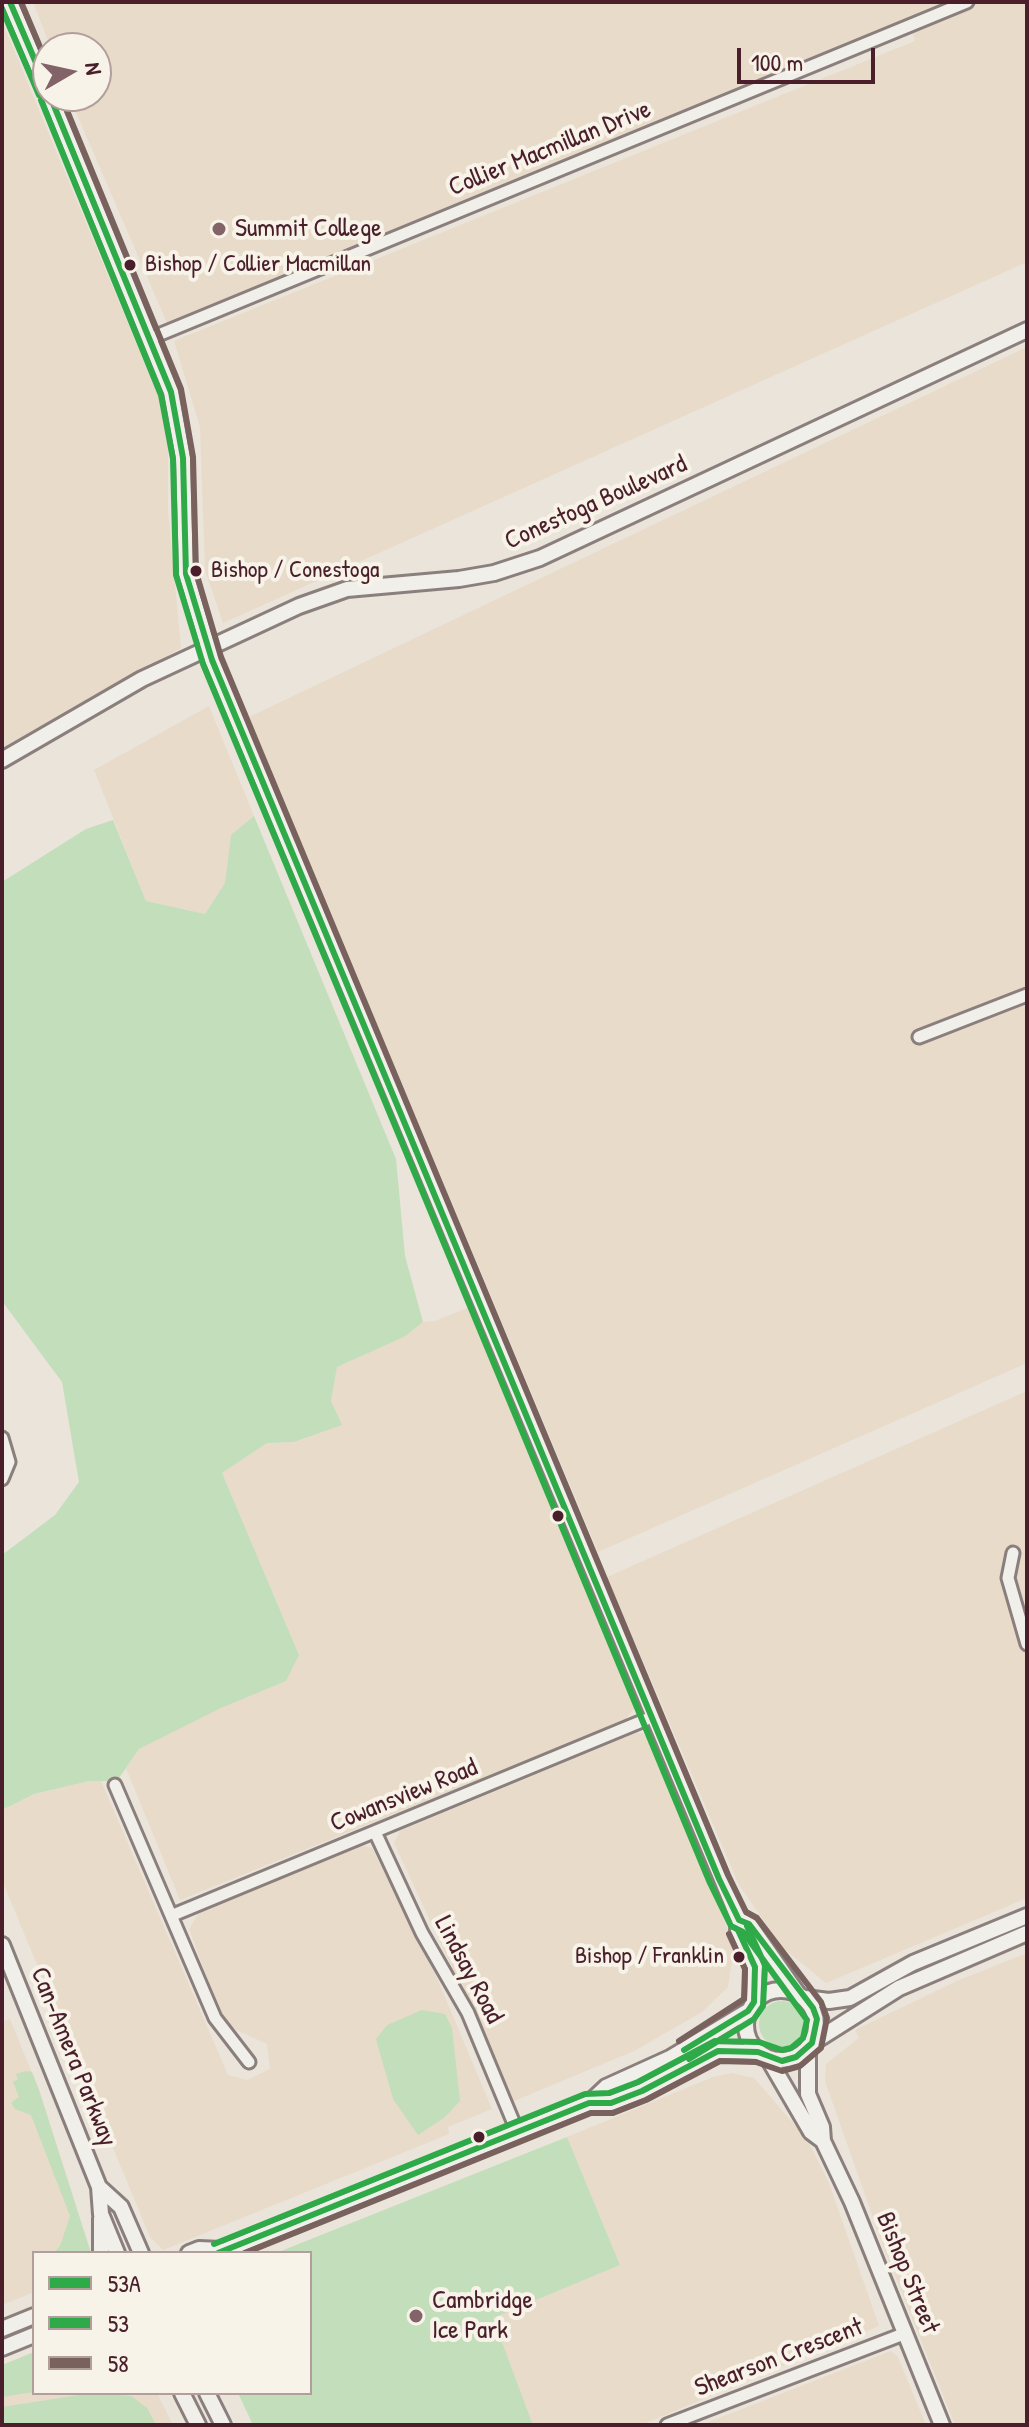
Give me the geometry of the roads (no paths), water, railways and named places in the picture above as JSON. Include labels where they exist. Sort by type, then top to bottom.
[{"type":"main road","points":[[10,2],[32,53]]},
{"type":"main road","points":[[57,112],[171,392],[181,435],[186,574],[208,648],[739,1920],[738,1930],[755,1967],[747,2033],[763,2055]]},
{"type":"main road","name":"Conestoga Boulevard","points":[[2,760],[142,679],[299,606],[347,589],[471,577],[540,558],[1027,330]]},
{"type":"main road","points":[[589,2103],[606,2087],[670,2058],[774,1990],[829,2001],[850,1998],[913,1963],[1027,1916]]},
{"type":"main road","points":[[739,1920],[749,1924],[817,2019],[810,2046]]},
{"type":"main road","points":[[222,2251],[589,2103],[611,2103],[642,2091],[718,2051],[763,2055],[782,2061],[796,2057],[899,1988],[1027,1933]]},
{"type":"main road","name":"Can-Amera Parkway","points":[[2,1945],[99,2187],[101,2214],[116,2251]]},
{"type":"main road","name":"Bishop Street","points":[[810,2046],[808,2094],[822,2127],[823,2141],[942,2425]]},
{"type":"main road","name":"Bishop Street","points":[[763,2055],[811,2132],[823,2141]]},
{"type":"main road","name":"Can-Amera Parkway","points":[[99,2187],[121,2207],[140,2251]]},
{"type":"main road","points":[[101,2214],[101,2251]]},
{"type":"main road","points":[[2,2329],[32,2317]]},
{"type":"main road","points":[[2,2348],[32,2336]]},
{"type":"main road","points":[[183,2395],[198,2425]]},
{"type":"main road","points":[[208,2395],[223,2425]]},
{"type":"street","name":"Collier Macmillan Drive","points":[[151,338],[967,2]]},
{"type":"street","points":[[919,1037],[1027,995]]},
{"type":"street","points":[[2,1438],[9,1462],[2,1479]]},
{"type":"street","points":[[1013,1553],[1008,1578],[1027,1644]]},
{"type":"street","name":"Cowansview Road","points":[[173,1915],[652,1717]]},
{"type":"street","points":[[115,1785],[215,2018],[249,2062]]},
{"type":"street","name":"Lindsay Road","points":[[375,1832],[422,1933],[468,2013],[517,2131]]},
{"type":"street","name":"Shearson Crescent","points":[[667,2425],[906,2333]]},
{"type":"place","name":"Summit College","points":[[219,229]]},
{"type":"place","name":"Bishop / Collier Macmillan","points":[[130,265]]},
{"type":"place","name":"Bishop / Conestoga","points":[[196,571]]},
{"type":"place","name":"Bishop / Franklin","points":[[739,1957]]},
{"type":"place","name":"Cambridge Ice Park","points":[[416,2316]]}]
